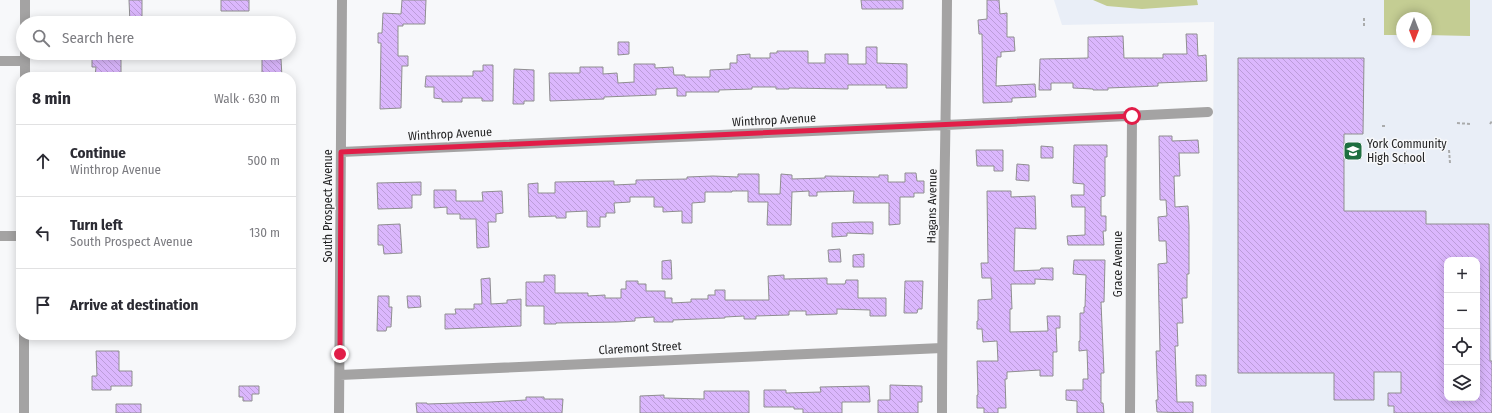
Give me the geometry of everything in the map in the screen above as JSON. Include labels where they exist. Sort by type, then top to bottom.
[{"type":"street","points":[[25,0],[25,16]]},
{"type":"street","name":"South Prospect Avenue","points":[[339,413],[342,0]]},
{"type":"street","name":"Hagans Avenue","points":[[942,413],[947,0]]},
{"type":"street","points":[[0,61],[16,58]]},
{"type":"street","points":[[25,60],[25,72]]},
{"type":"street","name":"Winthrop Avenue","points":[[341,152],[1208,112]]},
{"type":"street","name":"Grace Avenue","points":[[1130,413],[1132,116]]},
{"type":"street","points":[[0,236],[16,236]]},
{"type":"street","points":[[24,340],[24,413]]},
{"type":"street","name":"Claremont Street","points":[[340,375],[942,348]]},
{"type":"path","points":[[1364,18],[1364,26]]},
{"type":"path","points":[[1457,123],[1470,124]]},
{"type":"path","points":[[1449,150],[1450,163]]},
{"type":"path","points":[[1405,164],[1406,151]]},
{"type":"shaded area","name":"York Community High School","points":[[1054,0],[1492,0],[1492,413],[1211,413],[1214,22],[1062,25]]},
{"type":"green space","points":[[1093,0],[1197,0],[1198,5],[1142,9],[1107,6]]},
{"type":"green space","points":[[1384,0],[1470,0],[1470,36],[1432,35],[1432,12],[1396,12],[1396,35],[1384,35]]},
{"type":"building","points":[[129,0],[142,0],[142,16],[130,16]]},
{"type":"building","points":[[221,0],[249,0],[249,11],[221,11]]},
{"type":"building","points":[[402,0],[426,0],[425,24],[403,24],[403,26],[398,26],[398,56],[408,56],[408,66],[402,66],[401,108],[380,109],[381,43],[378,43],[378,33],[382,33],[383,13],[401,14]]},
{"type":"building","points":[[861,0],[903,0],[903,9],[862,9]]},
{"type":"building","points":[[987,0],[999,0],[1000,14],[1007,13],[1007,37],[1014,37],[1015,51],[1001,52],[1001,57],[997,57],[996,86],[1035,84],[1036,97],[1012,98],[1012,102],[983,103],[982,34],[979,34],[978,20],[987,19]]},
{"type":"building","points":[[1186,34],[1197,34],[1198,56],[1206,55],[1207,81],[1158,83],[1158,86],[1108,88],[1108,90],[1073,88],[1073,83],[1051,83],[1051,90],[1039,90],[1040,59],[1088,58],[1088,37],[1123,36],[1124,58],[1163,58],[1163,54],[1187,54]]},
{"type":"building","points":[[618,42],[629,42],[629,54],[618,55]]},
{"type":"building","points":[[866,47],[877,47],[877,63],[907,64],[907,88],[886,88],[886,85],[848,85],[848,89],[776,89],[776,87],[752,87],[752,89],[719,90],[719,92],[686,92],[686,96],[677,96],[677,88],[656,89],[656,95],[550,101],[549,73],[580,73],[580,67],[603,67],[603,74],[617,73],[618,83],[634,82],[634,64],[655,64],[655,68],[673,67],[674,75],[685,75],[685,77],[710,77],[710,70],[730,69],[730,63],[737,63],[737,55],[750,54],[750,58],[770,58],[770,53],[777,53],[777,51],[808,51],[808,63],[825,63],[825,54],[848,54],[848,64],[866,64]]},
{"type":"building","name":"York Community High School","points":[[1238,58],[1364,58],[1363,134],[1344,134],[1344,211],[1426,211],[1426,224],[1489,224],[1492,413],[1394,413],[1394,406],[1388,406],[1388,393],[1401,393],[1401,372],[1374,372],[1374,400],[1334,400],[1334,373],[1238,373]]},
{"type":"building","points":[[92,60],[121,60],[121,72],[96,72],[96,67],[92,67]]},
{"type":"building","points":[[262,60],[281,60],[282,72],[262,72]]},
{"type":"building","points":[[483,65],[493,65],[493,101],[482,101],[482,98],[462,98],[462,102],[442,102],[442,99],[434,98],[434,87],[425,87],[426,76],[473,76],[473,71],[483,71]]},
{"type":"building","points":[[514,69],[534,70],[534,101],[524,101],[524,104],[513,104]]},
{"type":"building","points":[[1159,136],[1172,136],[1172,141],[1198,140],[1199,153],[1179,153],[1180,176],[1174,176],[1175,207],[1188,206],[1189,226],[1189,274],[1187,274],[1187,298],[1182,298],[1183,323],[1177,323],[1178,346],[1175,346],[1177,402],[1193,402],[1193,413],[1157,412],[1156,351],[1160,351],[1158,264],[1167,263],[1166,241],[1159,241],[1158,217],[1167,216],[1166,200],[1160,200]]},
{"type":"building","points":[[1074,145],[1107,145],[1107,157],[1105,157],[1105,196],[1101,197],[1101,216],[1106,216],[1106,231],[1103,231],[1104,245],[1068,245],[1067,236],[1085,235],[1085,207],[1072,207],[1071,195],[1084,195],[1084,184],[1073,183]]},
{"type":"building","points":[[1041,146],[1053,147],[1053,158],[1041,158]]},
{"type":"building","points":[[976,150],[1003,150],[1003,171],[994,171],[994,166],[977,166]]},
{"type":"building","points":[[1017,164],[1029,165],[1029,181],[1016,180]]},
{"type":"building","points":[[905,173],[916,173],[917,181],[924,181],[924,193],[914,193],[914,197],[900,197],[900,224],[889,225],[889,203],[853,203],[854,191],[817,192],[817,196],[809,196],[809,191],[792,192],[791,225],[767,225],[768,202],[748,202],[748,191],[705,192],[705,202],[692,203],[692,223],[682,223],[682,211],[663,212],[663,207],[654,207],[654,197],[630,197],[630,202],[614,203],[615,213],[606,213],[606,217],[600,217],[600,227],[587,227],[587,211],[566,212],[566,218],[556,218],[556,216],[529,217],[528,184],[538,183],[538,193],[555,193],[555,182],[614,181],[614,185],[636,184],[636,180],[687,179],[687,177],[713,176],[738,177],[738,174],[759,174],[759,194],[780,194],[781,174],[792,175],[792,179],[825,178],[825,176],[879,177],[879,175],[888,175],[888,182],[905,182]]},
{"type":"building","points":[[421,182],[421,195],[412,195],[412,208],[378,209],[377,183]]},
{"type":"building","points":[[434,190],[456,190],[456,201],[483,201],[482,192],[502,191],[503,213],[496,214],[496,222],[488,222],[489,247],[477,248],[476,219],[460,219],[460,214],[447,214],[447,207],[434,208]]},
{"type":"building","points":[[987,191],[1011,191],[1011,197],[1035,196],[1036,229],[1015,228],[1014,271],[1053,268],[1053,280],[1035,279],[1035,284],[1011,284],[1012,309],[1010,309],[1010,332],[1048,331],[1047,316],[1060,316],[1060,328],[1056,328],[1057,352],[1053,352],[1053,376],[1040,376],[1040,370],[1007,372],[1007,379],[1005,379],[1006,408],[998,408],[998,413],[984,413],[984,408],[977,408],[977,361],[998,361],[997,341],[983,342],[982,329],[977,329],[978,300],[992,299],[991,278],[982,278],[981,263],[988,263]]},
{"type":"building","points":[[873,222],[873,234],[847,233],[847,236],[832,237],[832,223]]},
{"type":"building","points":[[400,224],[402,253],[384,254],[383,245],[378,245],[378,225]]},
{"type":"building","points":[[840,249],[841,262],[829,262],[828,250]]},
{"type":"building","points":[[864,254],[864,267],[853,267],[853,255]]},
{"type":"building","points":[[671,260],[672,279],[662,279],[662,261]]},
{"type":"building","points":[[1074,260],[1105,260],[1104,302],[1101,302],[1104,373],[1101,373],[1101,403],[1103,403],[1104,413],[1077,413],[1077,401],[1066,400],[1066,390],[1083,390],[1083,379],[1088,379],[1087,350],[1079,351],[1080,313],[1084,313],[1085,307],[1086,275],[1073,274]]},
{"type":"building","points":[[544,275],[555,275],[555,293],[588,293],[588,296],[605,295],[605,298],[621,298],[621,289],[626,289],[626,281],[638,281],[638,284],[646,284],[646,291],[665,291],[665,298],[672,298],[672,303],[691,302],[691,299],[708,299],[708,295],[715,295],[715,290],[725,290],[725,300],[769,300],[768,276],[784,275],[784,279],[827,278],[827,284],[845,284],[846,280],[858,280],[858,298],[886,298],[886,316],[870,316],[870,310],[837,309],[837,314],[806,315],[806,311],[789,311],[789,315],[756,316],[756,319],[744,319],[744,316],[673,320],[673,322],[654,322],[654,317],[635,318],[635,321],[544,324],[544,306],[526,306],[526,282],[544,282]]},
{"type":"building","points":[[490,278],[491,304],[507,303],[507,300],[521,299],[521,326],[445,329],[445,314],[456,314],[455,309],[474,309],[474,304],[482,304],[481,279]]},
{"type":"building","points":[[905,281],[923,281],[922,309],[918,309],[917,313],[904,313]]},
{"type":"building","points":[[378,296],[389,296],[389,307],[392,307],[391,327],[387,327],[386,331],[377,331]]},
{"type":"building","points":[[407,296],[420,296],[421,307],[408,308]]},
{"type":"building","points":[[96,351],[119,351],[119,371],[132,371],[132,386],[111,386],[111,390],[92,390],[92,376],[97,376]]},
{"type":"building","points":[[1196,375],[1206,375],[1206,386],[1196,386]]},
{"type":"building","points":[[890,385],[922,386],[922,402],[918,402],[918,413],[878,413],[878,400],[890,400]]},
{"type":"building","points":[[239,386],[259,386],[259,394],[252,394],[252,401],[243,401],[243,397],[239,397]]},
{"type":"building","points":[[869,386],[870,402],[842,402],[842,413],[803,413],[803,409],[794,409],[794,407],[764,407],[764,390],[786,390],[786,393],[821,392],[820,387]]},
{"type":"building","points":[[704,391],[749,391],[749,413],[640,413],[640,396],[664,395],[664,398],[704,399]]},
{"type":"building","points":[[526,397],[563,399],[562,413],[417,413],[416,403],[490,402],[526,400]]},
{"type":"building","points":[[116,404],[141,404],[141,413],[116,413]]},
{"type":"place","name":"York Community High School","points":[[1353,151]]},
{"type":"route","points":[[340,354],[341,152],[1132,116]]}]
